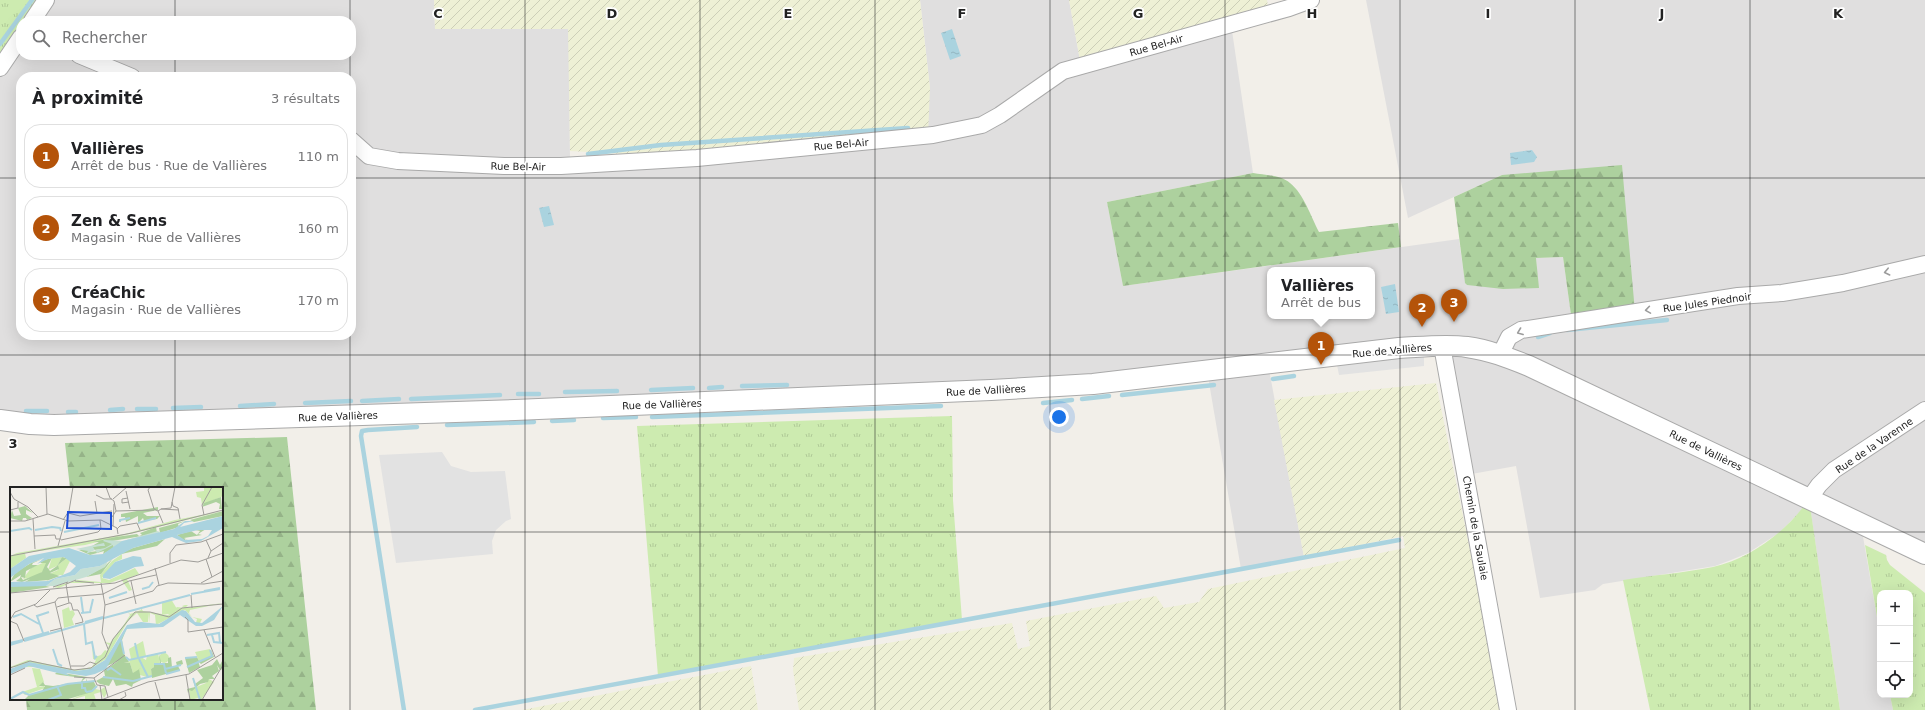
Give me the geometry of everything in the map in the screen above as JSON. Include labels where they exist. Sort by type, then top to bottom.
[{"type":"street","points":[[35,16],[46,0]]},
{"type":"street","name":"Rue Bel-Air","points":[[356,144],[369,156],[398,161],[504,166],[561,166],[697,158],[933,135],[982,125],[1000,115],[1064,71],[1289,4],[1311,0]]},
{"type":"street","points":[[0,68],[16,44]]},
{"type":"street","points":[[91,60],[120,72]]},
{"type":"street","name":"Rue Jules Piednoir","points":[[1500,355],[1509,337],[1521,330],[1738,296],[1782,293],[1843,283],[1925,264]]},
{"type":"street","name":"Rue de Vallières","points":[[0,420],[30,424],[68,424],[515,410],[991,390],[1093,384],[1399,348],[1442,346],[1467,347],[1500,355],[1610,403],[1925,554]]},
{"type":"street","name":"Chemin de la Saulaie","points":[[1442,346],[1508,710]]},
{"type":"street","name":"Rue de la Varenne","points":[[1809,499],[1813,492],[1834,470],[1925,410]]},
{"type":"shaded area","points":[[46,0],[434,0],[435,29],[569,29],[570,166],[697,158],[930,88],[920,0],[1069,0],[1081,66],[1231,24],[1253,173],[1107,202],[1123,286],[1459,239],[1465,282],[1467,285],[1538,288],[1536,258],[1563,257],[1572,322],[1635,312],[1502,175],[1408,218],[1366,0],[1925,0],[1925,554],[1861,525],[1877,618],[1877,698],[1891,698],[1893,710],[1840,710],[1809,500],[1798,514],[1779,533],[1748,553],[1715,566],[1603,584],[1595,590],[1540,598],[1516,466],[1466,475],[1442,346],[1268,364],[1304,557],[1241,569],[1207,371],[1093,384],[0,420],[0,68],[16,44],[16,60],[356,60],[356,16],[35,16]]},
{"type":"shaded area","points":[[1424,354],[1424,366],[1339,375],[1336,360]]},
{"type":"shaded area","points":[[442,452],[451,466],[471,472],[505,471],[511,519],[506,521],[496,530],[492,541],[493,554],[396,563],[379,455]]},
{"type":"green space","points":[[0,0],[46,0],[35,16],[16,16],[16,44],[0,68]]},
{"type":"green space","points":[[434,0],[920,0],[930,88],[928,136],[697,158],[570,151],[568,29],[435,29]]},
{"type":"green space","points":[[1069,0],[1267,0],[1269,14],[1081,66]]},
{"type":"green space","points":[[1622,165],[1635,312],[1572,322],[1563,257],[1536,258],[1539,288],[1503,289],[1467,285],[1465,283],[1454,197],[1502,175]]},
{"type":"green space","points":[[1253,173],[1277,177],[1290,183],[1303,199],[1319,232],[1398,223],[1401,247],[1123,286],[1107,202]]},
{"type":"green space","points":[[1436,383],[1486,629],[1500,710],[799,710],[793,670],[794,658],[1012,623],[1018,649],[1030,646],[1026,621],[1156,596],[1164,608],[1199,602],[1208,589],[1405,548],[1403,536],[1304,557],[1274,400]]},
{"type":"green space","points":[[952,416],[953,500],[962,620],[658,676],[637,426]]},
{"type":"green space","points":[[287,437],[316,710],[27,710],[26,700],[223,700],[223,487],[70,487],[65,443]]},
{"type":"green space","points":[[1809,499],[1840,710],[1650,710],[1623,580],[1713,567],[1741,557],[1755,550],[1779,532],[1800,511]]},
{"type":"green space","points":[[1865,545],[1886,555],[1890,565],[1925,593],[1925,710],[1893,710],[1891,698],[1913,698],[1913,590],[1877,590],[1877,617]]},
{"type":"green space","points":[[751,666],[758,710],[522,710]]},
{"type":"water","points":[[952,29],[961,56],[950,60],[941,33]]},
{"type":"water","points":[[1532,150],[1537,157],[1534,162],[1511,165],[1510,153]]},
{"type":"water","points":[[549,206],[554,225],[544,227],[539,208]]},
{"type":"water","points":[[1395,284],[1399,312],[1386,314],[1381,287]]},
{"type":"waterway","points":[[20,16],[32,0]]},
{"type":"waterway","points":[[0,44],[16,22]]},
{"type":"waterway","points":[[588,154],[661,145],[908,128]]},
{"type":"waterway","points":[[1567,330],[1667,320]]},
{"type":"waterway","points":[[1538,337],[1550,333]]},
{"type":"waterway","points":[[1273,379],[1294,376]]},
{"type":"waterway","points":[[742,386],[787,385]]},
{"type":"waterway","points":[[1122,395],[1214,385]]},
{"type":"waterway","points":[[709,388],[722,387]]},
{"type":"waterway","points":[[651,390],[693,388]]},
{"type":"waterway","points":[[565,392],[617,391]]},
{"type":"waterway","points":[[518,394],[539,394]]},
{"type":"waterway","points":[[411,399],[500,395]]},
{"type":"waterway","points":[[1082,399],[1109,396]]},
{"type":"waterway","points":[[362,401],[399,399]]},
{"type":"waterway","points":[[1043,403],[1072,400]]},
{"type":"waterway","points":[[305,403],[351,401]]},
{"type":"waterway","points":[[240,406],[274,404]]},
{"type":"waterway","points":[[652,417],[941,406]]},
{"type":"waterway","points":[[173,408],[201,407]]},
{"type":"waterway","points":[[110,410],[123,409]]},
{"type":"waterway","points":[[137,409],[156,409]]},
{"type":"waterway","points":[[26,411],[47,411]]},
{"type":"waterway","points":[[68,412],[76,412]]},
{"type":"waterway","points":[[603,418],[636,417]]},
{"type":"waterway","points":[[552,421],[574,420]]},
{"type":"waterway","points":[[447,425],[534,422]]},
{"type":"waterway","points":[[404,710],[361,436],[362,431],[368,430],[417,427]]},
{"type":"waterway","points":[[475,710],[1399,540]]},
{"type":"place","name":"CréaChic","points":[[1454,322]]},
{"type":"place","name":"Zen & Sens","points":[[1422,327]]},
{"type":"place","name":"Vallières","points":[[1321,365]]}]
